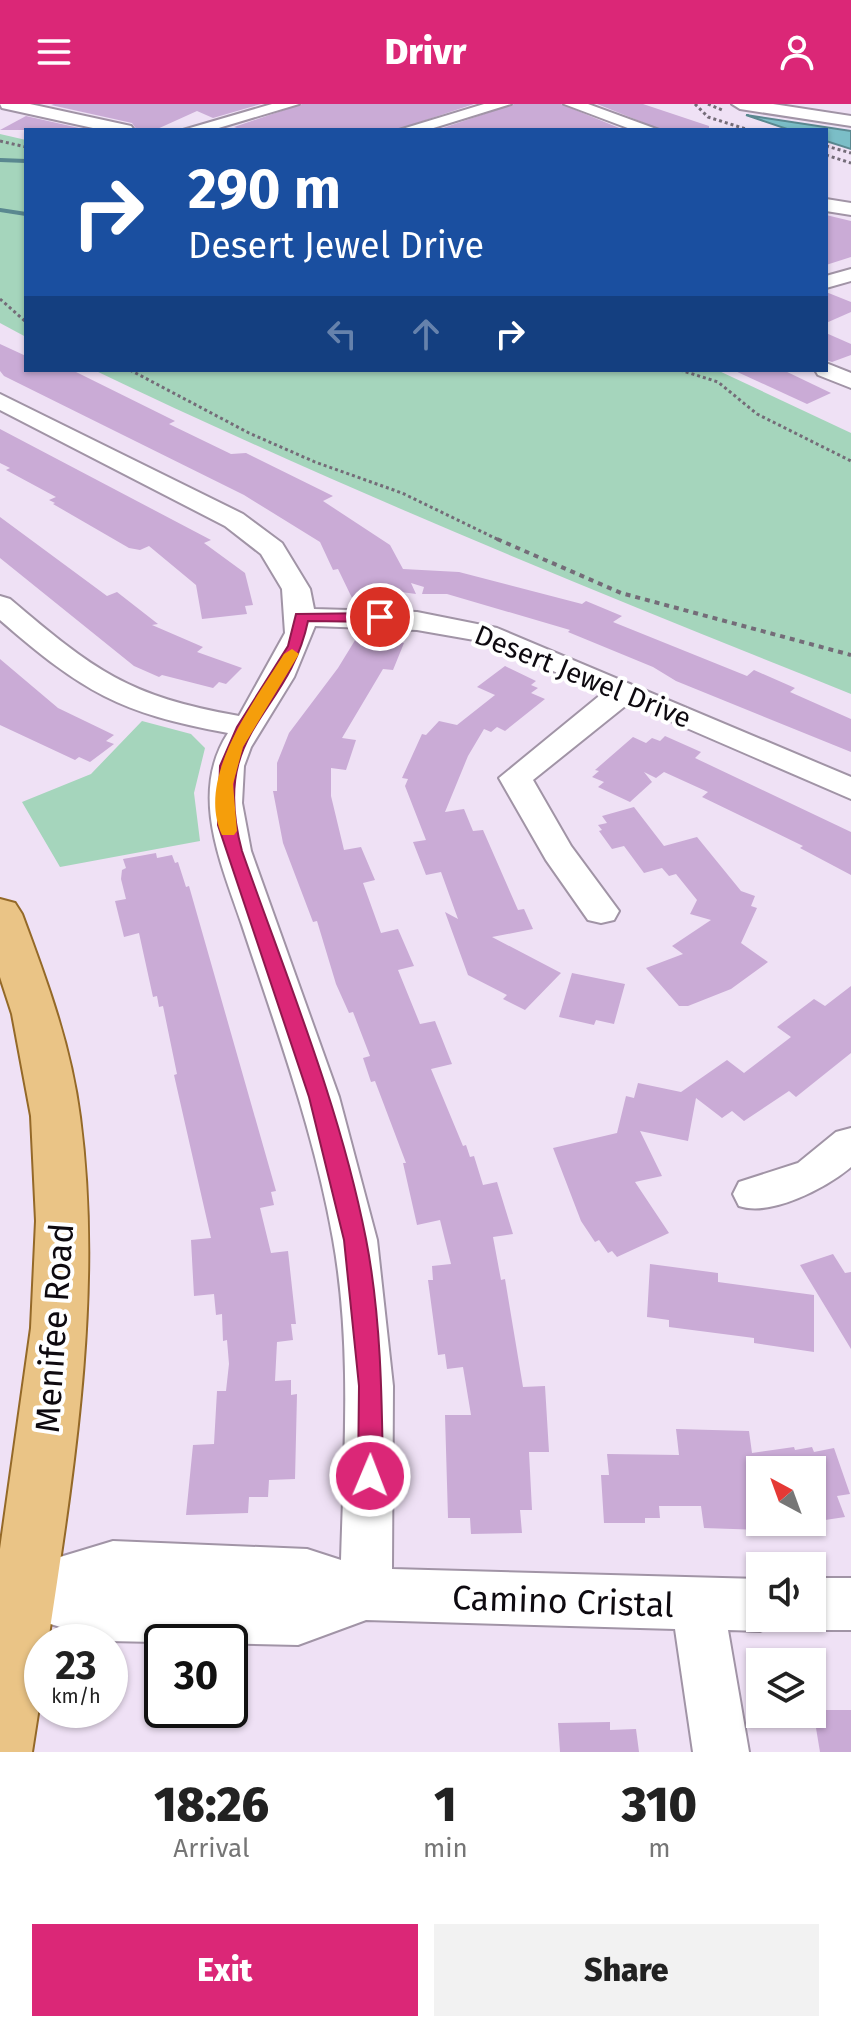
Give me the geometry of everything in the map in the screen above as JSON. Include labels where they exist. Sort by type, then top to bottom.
[{"type":"main road","name":"Menifee Road","points":[[0,914],[38,1021],[57,1129],[63,1209],[60,1317],[51,1402],[11,1591],[0,1748]]},
{"type":"street","points":[[8,104],[116,128]]},
{"type":"street","points":[[200,128],[291,104]]},
{"type":"street","points":[[415,128],[503,104]]},
{"type":"street","points":[[572,104],[645,128]]},
{"type":"street","points":[[740,104],[851,121]]},
{"type":"street","points":[[616,128],[631,123]]},
{"type":"street","points":[[828,205],[851,209]]},
{"type":"street","points":[[828,281],[851,275]]},
{"type":"street","points":[[828,371],[851,381]]},
{"type":"street","points":[[0,401],[223,514],[254,533],[272,549],[296,589],[301,617],[300,633],[287,662],[245,727],[226,775],[227,825],[319,1097],[355,1240],[364,1300],[371,1446],[366,1594]]},
{"type":"street","points":[[0,605],[79,671],[120,695],[174,713],[245,727]]},
{"type":"street","name":"Desert Jewel Drive","points":[[301,617],[380,617],[454,626],[517,644],[851,789]]},
{"type":"street","points":[[601,911],[558,852],[515,778],[626,690]]},
{"type":"street","points":[[754,1194],[812,1175],[851,1144]]},
{"type":"street","name":"Camino Cristal","points":[[11,1591],[107,1615],[298,1619],[366,1594],[746,1605]]},
{"type":"street","points":[[826,1604],[851,1604]]},
{"type":"street","points":[[698,1605],[721,1752]]},
{"type":"path","points":[[695,104],[708,117],[743,128]]},
{"type":"path","points":[[0,141],[24,147]]},
{"type":"path","points":[[828,147],[851,153]]},
{"type":"path","points":[[828,156],[851,163]]},
{"type":"path","points":[[0,299],[24,320]]},
{"type":"path","points":[[134,372],[249,433],[315,462],[402,493],[536,558],[621,593],[851,655]]},
{"type":"path","points":[[686,372],[718,382],[757,414],[851,461]]},
{"type":"green space","points":[[0,134],[24,140],[24,336],[0,323]]},
{"type":"green space","points":[[98,372],[721,372],[851,433],[851,694],[375,498]]},
{"type":"green space","points":[[142,721],[191,734],[205,748],[194,793],[200,841],[60,867],[22,802],[91,774]]},
{"type":"water","points":[[746,115],[851,131],[851,149],[828,142],[828,128],[784,128]]},
{"type":"building","points":[[261,104],[213,118],[197,111],[159,128],[136,128],[132,123],[51,105]]},
{"type":"building","points":[[302,104],[474,104],[402,128],[234,127]]},
{"type":"building","points":[[514,104],[561,104],[619,128],[443,128]]},
{"type":"building","points":[[597,104],[643,104],[709,126],[657,128]]},
{"type":"building","points":[[26,116],[79,128],[24,128],[0,130]]},
{"type":"building","points":[[828,215],[851,221],[851,257],[828,264]]},
{"type":"building","points":[[828,293],[851,302],[851,312],[828,322]]},
{"type":"building","points":[[828,334],[851,344],[851,355],[828,361]]},
{"type":"building","points":[[0,344],[24,355],[24,372],[76,372],[175,421],[169,424],[231,454],[246,453],[333,496],[323,501],[390,545],[403,569],[459,572],[582,604],[586,601],[622,616],[613,622],[747,676],[754,670],[795,688],[790,692],[851,719],[851,752],[676,681],[653,667],[568,632],[570,630],[447,594],[422,594],[424,587],[411,583],[416,594],[394,591],[352,598],[338,569],[333,570],[320,542],[244,495],[4,376],[0,371]]},
{"type":"building","points":[[737,372],[787,372],[831,393],[807,404]]},
{"type":"building","points":[[0,429],[211,540],[204,543],[245,573],[253,605],[245,606],[247,614],[202,619],[196,585],[149,546],[140,550],[129,548],[49,500],[56,497],[6,470],[10,468],[0,463]]},
{"type":"building","points":[[0,517],[107,596],[117,592],[158,624],[152,625],[203,647],[197,652],[242,668],[226,684],[219,682],[213,688],[162,675],[159,677],[134,666],[0,558]]},
{"type":"building","points":[[357,637],[404,643],[393,670],[383,669],[342,738],[356,740],[346,770],[331,768],[331,796],[344,850],[361,847],[375,880],[363,883],[381,933],[398,929],[414,966],[398,970],[420,1024],[435,1021],[452,1064],[431,1069],[463,1146],[466,1145],[470,1157],[474,1156],[483,1185],[497,1182],[513,1234],[493,1237],[501,1280],[505,1279],[523,1387],[545,1386],[549,1452],[529,1452],[532,1510],[520,1510],[522,1533],[471,1534],[470,1518],[448,1518],[445,1415],[471,1415],[463,1367],[447,1369],[445,1354],[438,1355],[428,1280],[433,1280],[432,1266],[451,1264],[440,1220],[417,1225],[403,1163],[406,1163],[375,1081],[371,1082],[363,1058],[370,1056],[353,1012],[349,1013],[336,984],[317,921],[313,922],[283,843],[273,791],[277,791],[277,763],[289,733],[338,668]]},
{"type":"building","points":[[0,659],[58,708],[114,735],[106,741],[114,744],[90,762],[79,757],[75,760],[0,725]]},
{"type":"building","points":[[505,666],[536,681],[531,685],[538,688],[531,693],[545,699],[505,731],[497,727],[491,732],[484,729],[468,756],[445,812],[464,809],[473,831],[483,830],[518,910],[524,909],[533,929],[492,937],[561,973],[525,1010],[503,999],[507,995],[468,975],[445,912],[458,919],[441,872],[426,875],[413,842],[426,840],[405,786],[408,779],[402,778],[422,734],[426,735],[439,721],[457,725],[495,695],[477,687]]},
{"type":"building","points":[[665,736],[701,752],[695,758],[851,832],[851,875],[800,848],[803,846],[702,797],[708,792],[664,772],[656,778],[644,772],[652,782],[630,802],[598,787],[604,782],[592,777],[599,771],[595,770],[633,737],[646,743],[652,738],[660,741]]},
{"type":"building","points":[[634,807],[664,846],[697,837],[741,891],[755,896],[751,906],[757,908],[741,943],[768,962],[731,989],[688,1006],[679,1006],[646,968],[683,954],[672,946],[711,920],[690,914],[697,900],[676,874],[669,876],[662,868],[644,873],[624,846],[612,849],[599,831],[602,830],[598,825],[607,823],[602,816]]},
{"type":"building","points":[[156,853],[157,858],[172,855],[175,863],[178,862],[186,887],[189,886],[276,1191],[271,1192],[274,1205],[260,1208],[271,1253],[288,1251],[296,1324],[291,1324],[293,1340],[277,1342],[275,1381],[291,1380],[291,1395],[297,1394],[295,1479],[269,1480],[268,1497],[249,1497],[248,1513],[186,1515],[193,1445],[214,1444],[217,1391],[226,1391],[229,1364],[227,1340],[223,1341],[222,1314],[216,1315],[214,1294],[194,1296],[191,1240],[211,1238],[174,1075],[177,1074],[163,1006],[159,1007],[157,996],[153,997],[139,933],[124,937],[115,901],[126,899],[121,879],[122,870],[126,868],[123,859]]},
{"type":"building","points":[[572,973],[625,984],[614,1024],[596,1020],[594,1025],[559,1017]]},
{"type":"building","points":[[851,986],[851,1053],[796,1097],[789,1091],[744,1121],[732,1111],[722,1118],[696,1098],[688,1141],[640,1131],[662,1176],[635,1182],[669,1233],[617,1257],[612,1251],[608,1253],[599,1240],[595,1242],[581,1221],[553,1148],[617,1133],[626,1096],[634,1098],[638,1083],[681,1092],[727,1060],[744,1073],[791,1037],[777,1027],[814,999],[825,1006]]},
{"type":"building","points":[[833,1254],[845,1273],[851,1272],[851,1349],[800,1265]]},
{"type":"building","points":[[650,1264],[718,1273],[718,1282],[814,1295],[814,1352],[754,1343],[754,1338],[669,1327],[669,1320],[647,1317]]},
{"type":"building","points":[[676,1429],[749,1431],[752,1453],[794,1447],[795,1450],[812,1447],[814,1452],[834,1448],[850,1494],[837,1496],[845,1517],[826,1520],[826,1456],[746,1456],[746,1529],[704,1528],[701,1506],[659,1506],[660,1518],[645,1518],[645,1523],[604,1523],[601,1475],[609,1475],[607,1454],[679,1455]]},
{"type":"building","points":[[826,1710],[851,1710],[851,1752],[820,1752],[816,1728],[826,1728]]},
{"type":"building","points":[[610,1722],[610,1730],[636,1729],[639,1752],[560,1752],[558,1723]]},
{"type":"waterway","points":[[0,160],[24,161]]},
{"type":"waterway","points":[[0,210],[24,214]]},
{"type":"slow traffic","points":[[228,831],[225,803],[228,766],[245,727],[292,654]]},
{"type":"route","points":[[370,1476],[370,1386],[364,1300],[355,1240],[319,1097],[234,851],[227,825],[225,784],[228,766],[245,727],[279,677],[295,646],[301,617],[380,617]]}]
